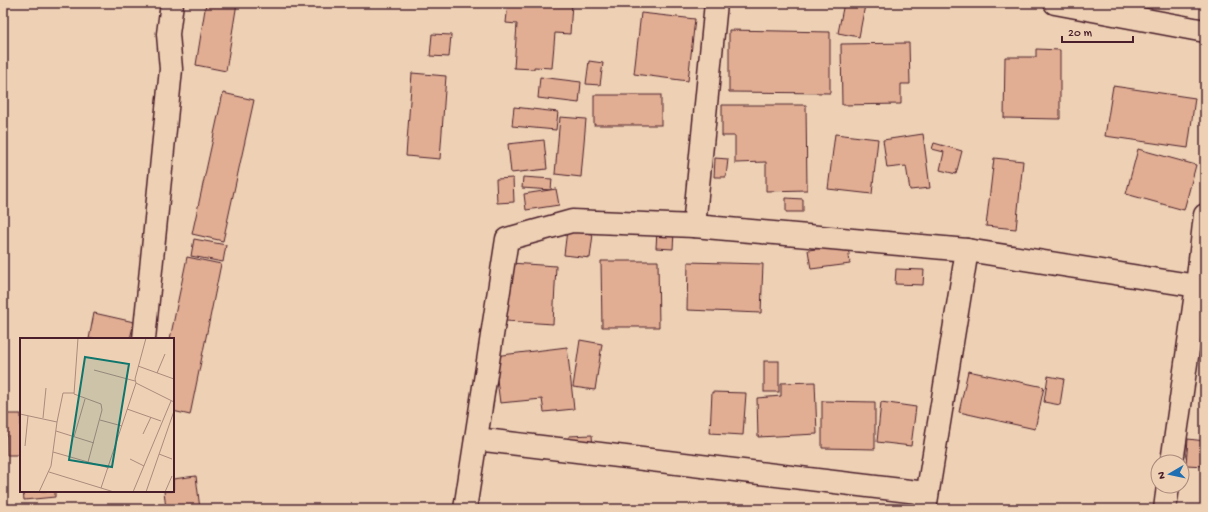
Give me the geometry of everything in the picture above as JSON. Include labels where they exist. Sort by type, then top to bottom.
[{"type":"street","points":[[144,338],[171,69],[168,34],[172,3]]},
{"type":"street","points":[[694,226],[716,3]]},
{"type":"street","points":[[1055,3],[1205,31]]},
{"type":"street","points":[[1173,454],[1197,286],[1205,214]]},
{"type":"street","points":[[465,509],[507,239],[572,221],[694,226],[967,250],[1197,286]]},
{"type":"street","points":[[476,439],[926,501],[967,250]]},
{"type":"street","points":[[1165,509],[1167,494]]},
{"type":"building","points":[[206,3],[237,3],[226,71],[196,65]]},
{"type":"building","points":[[508,3],[525,5],[525,3],[572,3],[570,34],[555,33],[552,68],[514,68],[517,24],[506,23]]},
{"type":"building","points":[[844,3],[865,5],[859,37],[838,33]]},
{"type":"building","points":[[641,13],[695,19],[688,81],[634,74]]},
{"type":"building","points":[[729,30],[830,32],[830,93],[729,92]]},
{"type":"building","points":[[432,34],[451,35],[449,57],[430,56]]},
{"type":"building","points":[[909,43],[910,84],[901,84],[901,104],[842,105],[841,44]]},
{"type":"building","points":[[1036,49],[1060,50],[1060,119],[1004,118],[1005,57],[1036,57]]},
{"type":"building","points":[[589,61],[603,63],[600,85],[586,84]]},
{"type":"building","points":[[412,73],[446,76],[440,159],[406,156]]},
{"type":"building","points":[[540,77],[581,82],[579,103],[538,98]]},
{"type":"building","points":[[1113,86],[1195,98],[1188,148],[1105,136]]},
{"type":"building","points":[[223,93],[254,100],[223,241],[192,234]]},
{"type":"building","points":[[594,95],[661,95],[661,125],[594,125]]},
{"type":"building","points":[[722,105],[806,105],[807,190],[766,191],[766,162],[735,163],[735,136],[722,136]]},
{"type":"building","points":[[514,107],[558,112],[556,130],[512,126]]},
{"type":"building","points":[[560,117],[586,119],[581,177],[555,174]]},
{"type":"building","points":[[835,134],[878,139],[872,194],[828,189]]},
{"type":"building","points":[[923,134],[930,188],[910,190],[906,166],[887,168],[883,140]]},
{"type":"building","points":[[544,140],[547,169],[511,173],[508,144]]},
{"type":"building","points":[[934,143],[962,151],[956,174],[940,170],[944,152],[932,149]]},
{"type":"building","points":[[1138,149],[1196,165],[1184,210],[1126,194]]},
{"type":"building","points":[[715,158],[728,159],[726,177],[714,177]]},
{"type":"building","points":[[994,158],[1023,161],[1016,229],[986,226]]},
{"type":"building","points":[[523,177],[552,179],[551,190],[522,188]]},
{"type":"building","points":[[513,178],[514,202],[497,203],[496,179]]},
{"type":"building","points":[[556,189],[559,205],[526,210],[524,194]]},
{"type":"building","points":[[786,198],[803,199],[803,212],[786,212]]},
{"type":"building","points":[[567,230],[593,234],[590,258],[564,255]]},
{"type":"building","points":[[657,230],[674,232],[673,249],[656,248]]},
{"type":"building","points":[[194,239],[226,245],[223,262],[191,256]]},
{"type":"building","points":[[848,245],[850,264],[811,269],[808,250]]},
{"type":"building","points":[[187,257],[221,264],[190,415],[174,411],[174,338],[170,338]]},
{"type":"building","points":[[601,261],[658,261],[659,327],[602,327]]},
{"type":"building","points":[[688,262],[763,264],[761,313],[687,310]]},
{"type":"building","points":[[510,263],[556,266],[553,324],[506,321]]},
{"type":"building","points":[[896,269],[924,270],[923,285],[895,284]]},
{"type":"building","points":[[94,313],[134,322],[130,338],[89,338]]},
{"type":"building","points":[[580,340],[602,344],[595,390],[573,387]]},
{"type":"building","points":[[567,347],[574,409],[544,412],[542,399],[500,403],[494,356]]},
{"type":"building","points":[[764,361],[779,361],[779,392],[764,392]]},
{"type":"building","points":[[968,371],[1044,387],[1035,429],[959,412]]},
{"type":"building","points":[[1048,376],[1064,379],[1060,405],[1044,402]]},
{"type":"building","points":[[815,382],[817,434],[758,437],[757,398],[781,396],[781,383]]},
{"type":"building","points":[[712,392],[746,393],[743,435],[710,433]]},
{"type":"building","points":[[822,401],[875,402],[875,449],[822,448]]},
{"type":"building","points":[[881,402],[916,407],[911,446],[877,442]]},
{"type":"building","points":[[6,414],[20,414],[20,455],[7,455]]},
{"type":"building","points":[[592,435],[593,449],[570,450],[569,436]]},
{"type":"building","points":[[1188,439],[1205,441],[1205,466],[1190,465],[1190,454],[1187,454]]},
{"type":"building","points":[[196,476],[200,509],[166,509],[164,492],[174,492],[174,479]]},
{"type":"building","points":[[23,492],[55,492],[55,497],[24,500]]}]
